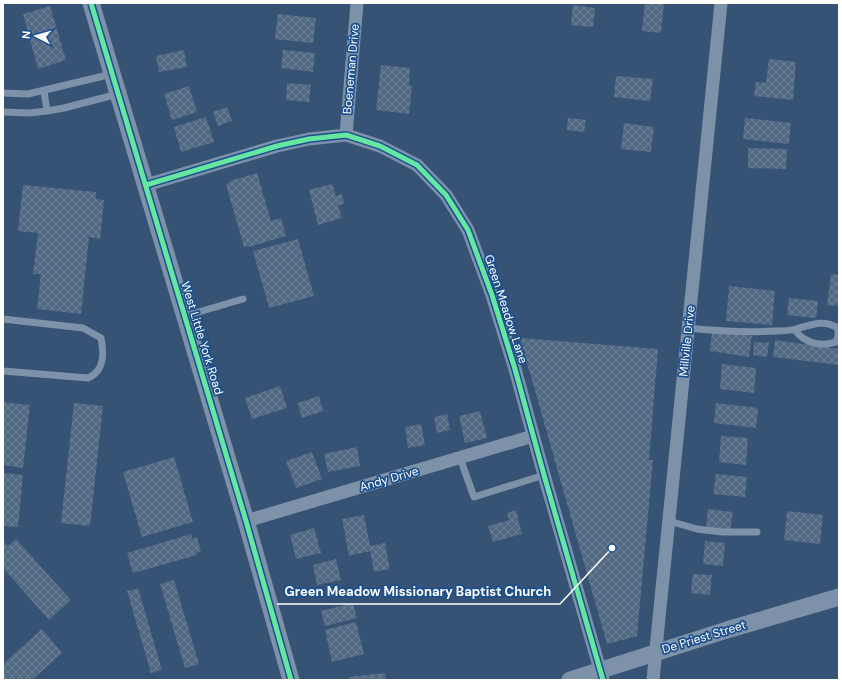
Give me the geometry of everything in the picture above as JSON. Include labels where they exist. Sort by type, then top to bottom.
[{"type":"street","name":"West Little York Road","points":[[91,3],[246,521],[291,680]]},
{"type":"street","name":"Boeneman Drive","points":[[346,135],[357,3]]},
{"type":"street","name":"Millville Drive","points":[[653,680],[720,3]]},
{"type":"street","name":"Green Meadow Lane","points":[[146,185],[277,146],[309,139],[346,135],[380,146],[417,165],[446,195],[468,230],[492,295],[515,369],[601,675]]},
{"type":"street","name":"Andy Drive","points":[[246,521],[533,436]]},
{"type":"street","name":"De Priest Street","points":[[570,680],[601,675],[656,652],[839,597]]},
{"type":"lane","points":[[3,93],[28,94],[112,74]]},
{"type":"lane","points":[[44,91],[47,111]]},
{"type":"lane","points":[[3,112],[29,114],[64,108],[119,93]]},
{"type":"lane","points":[[185,316],[244,299]]},
{"type":"lane","points":[[3,319],[83,328],[101,338],[103,359],[98,371],[94,376],[88,378],[3,371]]},
{"type":"lane","points":[[688,328],[757,332],[795,330],[814,323],[832,325],[838,328],[838,336],[836,342],[828,345],[817,344],[799,336],[795,330]]},
{"type":"lane","points":[[460,458],[474,497],[544,475]]},
{"type":"lane","points":[[669,521],[697,529],[722,532],[757,532]]},
{"type":"building","points":[[645,3],[664,3],[661,33],[642,31]]},
{"type":"building","points":[[573,5],[595,8],[593,27],[571,25]]},
{"type":"building","points":[[50,6],[66,60],[38,69],[23,14]]},
{"type":"building","points":[[278,14],[316,18],[313,43],[275,39]]},
{"type":"building","points":[[184,50],[187,67],[159,72],[156,56]]},
{"type":"building","points":[[283,50],[315,53],[313,72],[281,68]]},
{"type":"building","points":[[769,59],[796,62],[793,100],[754,96],[756,82],[766,83]]},
{"type":"building","points":[[381,65],[410,68],[409,85],[412,86],[409,114],[376,110]]},
{"type":"building","points":[[616,76],[653,79],[650,101],[614,97]]},
{"type":"building","points":[[287,83],[311,85],[309,102],[286,100]]},
{"type":"building","points":[[189,86],[197,112],[172,120],[164,94]]},
{"type":"building","points":[[227,107],[232,121],[218,126],[213,112]]},
{"type":"building","points":[[206,117],[214,142],[181,152],[174,127]]},
{"type":"building","points":[[568,118],[586,120],[584,132],[567,130]]},
{"type":"building","points":[[745,118],[791,123],[789,144],[743,139]]},
{"type":"building","points":[[624,123],[654,127],[651,152],[621,149]]},
{"type":"building","points":[[748,148],[787,149],[786,169],[748,168]]},
{"type":"building","points":[[257,173],[271,221],[281,218],[286,236],[249,247],[244,247],[226,184],[231,182],[230,181]]},
{"type":"building","points":[[332,184],[336,196],[342,194],[344,204],[338,205],[342,218],[318,225],[309,190]]},
{"type":"building","points":[[23,185],[96,192],[96,199],[104,200],[100,239],[89,237],[81,314],[37,309],[41,274],[33,274],[38,233],[18,231]]},
{"type":"building","points":[[298,239],[314,296],[269,308],[253,251]]},
{"type":"building","points":[[831,274],[839,275],[839,306],[827,305]]},
{"type":"building","points":[[729,286],[775,291],[772,325],[726,321]]},
{"type":"building","points":[[789,298],[818,301],[816,318],[787,315]]},
{"type":"building","points":[[712,331],[752,336],[749,357],[710,351]]},
{"type":"building","points":[[520,338],[658,349],[649,460],[653,460],[637,636],[607,644]]},
{"type":"building","points":[[775,340],[839,349],[839,365],[773,357]]},
{"type":"building","points":[[754,342],[769,343],[767,357],[753,355]]},
{"type":"building","points":[[722,364],[756,368],[754,393],[720,389]]},
{"type":"building","points":[[280,386],[287,408],[252,419],[245,398]]},
{"type":"building","points":[[319,396],[323,411],[302,418],[298,403]]},
{"type":"building","points":[[3,402],[30,405],[23,468],[3,465]]},
{"type":"building","points":[[74,403],[103,406],[90,526],[61,523]]},
{"type":"building","points":[[716,403],[758,408],[756,428],[714,423]]},
{"type":"building","points":[[480,411],[487,438],[465,443],[459,416]]},
{"type":"building","points":[[447,414],[450,430],[437,433],[434,417]]},
{"type":"building","points":[[421,424],[425,445],[408,448],[405,427]]},
{"type":"building","points":[[721,436],[748,438],[746,465],[719,462]]},
{"type":"building","points":[[357,447],[360,466],[328,472],[324,454]]},
{"type":"building","points":[[312,452],[322,479],[296,488],[286,461]]},
{"type":"building","points":[[174,457],[193,522],[142,537],[123,472]]},
{"type":"building","points":[[3,473],[23,475],[18,527],[3,526]]},
{"type":"building","points":[[716,474],[747,477],[745,497],[713,494]]},
{"type":"building","points":[[708,509],[733,512],[730,531],[706,528]]},
{"type":"building","points":[[516,510],[522,534],[493,542],[488,526],[509,520],[507,513]]},
{"type":"building","points":[[787,511],[823,515],[820,544],[784,540]]},
{"type":"building","points":[[364,515],[370,546],[385,543],[390,569],[374,572],[370,551],[349,556],[342,519]]},
{"type":"building","points":[[314,528],[321,553],[296,559],[290,535]]},
{"type":"building","points":[[191,534],[192,539],[197,537],[201,551],[196,553],[197,555],[133,573],[127,553]]},
{"type":"building","points":[[16,539],[71,600],[49,620],[3,568],[3,541],[8,546]]},
{"type":"building","points":[[705,541],[725,543],[723,566],[703,564]]},
{"type":"building","points":[[336,559],[341,580],[317,585],[313,565]]},
{"type":"building","points":[[693,574],[712,575],[710,595],[691,593]]},
{"type":"building","points":[[174,580],[199,664],[185,668],[160,584]]},
{"type":"building","points":[[138,588],[162,670],[151,673],[127,591]]},
{"type":"building","points":[[353,603],[357,618],[325,626],[321,611]]},
{"type":"building","points":[[356,622],[364,654],[332,662],[325,630]]},
{"type":"building","points":[[42,629],[62,653],[32,680],[3,680],[3,664]]},
{"type":"building","points":[[385,673],[386,680],[349,680],[349,677]]},
{"type":"cycle path","points":[[91,3],[246,521],[291,680]]},
{"type":"cycle path","points":[[146,185],[277,146],[309,139],[346,135],[380,146],[417,165],[446,195],[468,230],[492,295],[515,369],[603,680]]},
{"type":"place","name":"Green Meadow Missionary Baptist Church","points":[[612,548]]}]
